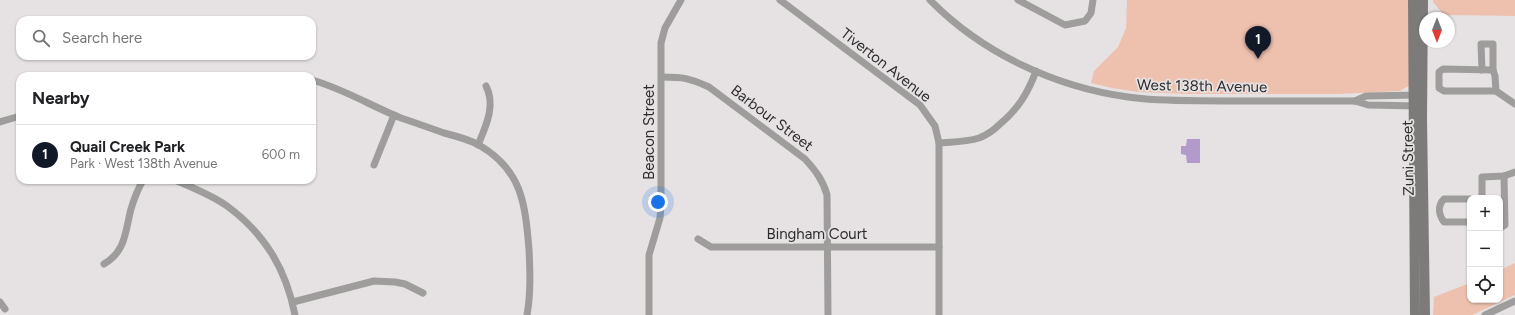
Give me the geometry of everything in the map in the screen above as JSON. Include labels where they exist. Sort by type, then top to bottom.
[{"type":"main road","name":"Zuni Street","points":[[1413,0],[1418,95],[1415,315]]},
{"type":"main road","name":"Zuni Street","points":[[1418,95],[1423,0]]},
{"type":"main road","name":"Zuni Street","points":[[1418,106],[1425,315]]},
{"type":"street","name":"Beacon Street","points":[[649,315],[649,255],[662,206],[662,43],[665,28],[681,0]]},
{"type":"street","name":"Tiverton Avenue","points":[[780,0],[920,105],[935,126],[939,143],[939,315]]},
{"type":"street","name":"West 138th Avenue","points":[[930,0],[957,23],[990,47],[1036,71],[1083,88],[1138,98],[1170,100],[1355,101],[1368,105],[1418,106]]},
{"type":"street","points":[[1018,0],[1065,25],[1085,21],[1091,12],[1093,0]]},
{"type":"street","points":[[1482,70],[1481,44],[1493,44],[1493,70],[1496,92]]},
{"type":"street","points":[[1493,70],[1443,69],[1440,72],[1439,88],[1444,91],[1496,92],[1515,104]]},
{"type":"street","points":[[939,143],[979,138],[991,132],[1011,116],[1023,101],[1036,71]]},
{"type":"street","name":"Barbour Street","points":[[662,78],[679,77],[691,79],[709,87],[805,159],[815,170],[823,183],[827,195],[828,315]]},
{"type":"street","points":[[316,81],[343,91],[394,115],[478,145],[491,153],[504,165],[517,184],[526,215],[530,258],[530,287],[527,315]]},
{"type":"street","points":[[478,145],[487,122],[491,103],[490,95],[486,86]]},
{"type":"street","name":"West 138th Avenue","points":[[1355,101],[1366,96],[1418,95]]},
{"type":"street","points":[[374,165],[394,115]]},
{"type":"street","points":[[0,122],[16,117]]},
{"type":"street","points":[[1482,195],[1482,177],[1504,176],[1515,172]]},
{"type":"street","points":[[1503,226],[1505,225],[1504,176]]},
{"type":"street","points":[[104,264],[115,256],[121,247],[133,203],[141,184]]},
{"type":"street","points":[[184,184],[204,193],[226,206],[250,226],[268,246],[286,281],[293,302],[295,315]]},
{"type":"street","points":[[1467,199],[1444,199],[1440,202],[1439,208],[1440,217],[1444,222],[1467,222]]},
{"type":"street","name":"Bingham Court","points":[[698,239],[711,247],[939,247]]},
{"type":"street","points":[[293,302],[374,281],[405,284],[423,293]]},
{"type":"street","points":[[1485,315],[1515,301]]},
{"type":"street","points":[[0,302],[5,309]]},
{"type":"shaded area","points":[[1127,0],[1410,0],[1410,85],[1400,91],[1337,94],[1185,94],[1138,92],[1091,83],[1094,71],[1118,47],[1126,28]]},
{"type":"shaded area","points":[[1433,0],[1515,0],[1515,16],[1455,15],[1455,12],[1441,12]]},
{"type":"shaded area","points":[[1187,139],[1200,139],[1200,163],[1187,163],[1186,155],[1181,154],[1181,146],[1186,146]]},
{"type":"shaded area","points":[[1515,263],[1515,295],[1503,301],[1503,269]]},
{"type":"shaded area","points":[[1467,284],[1467,303],[1498,303],[1472,315],[1433,315],[1434,297]]},
{"type":"place","name":"Quail Creek Park","points":[[1258,59]]}]
